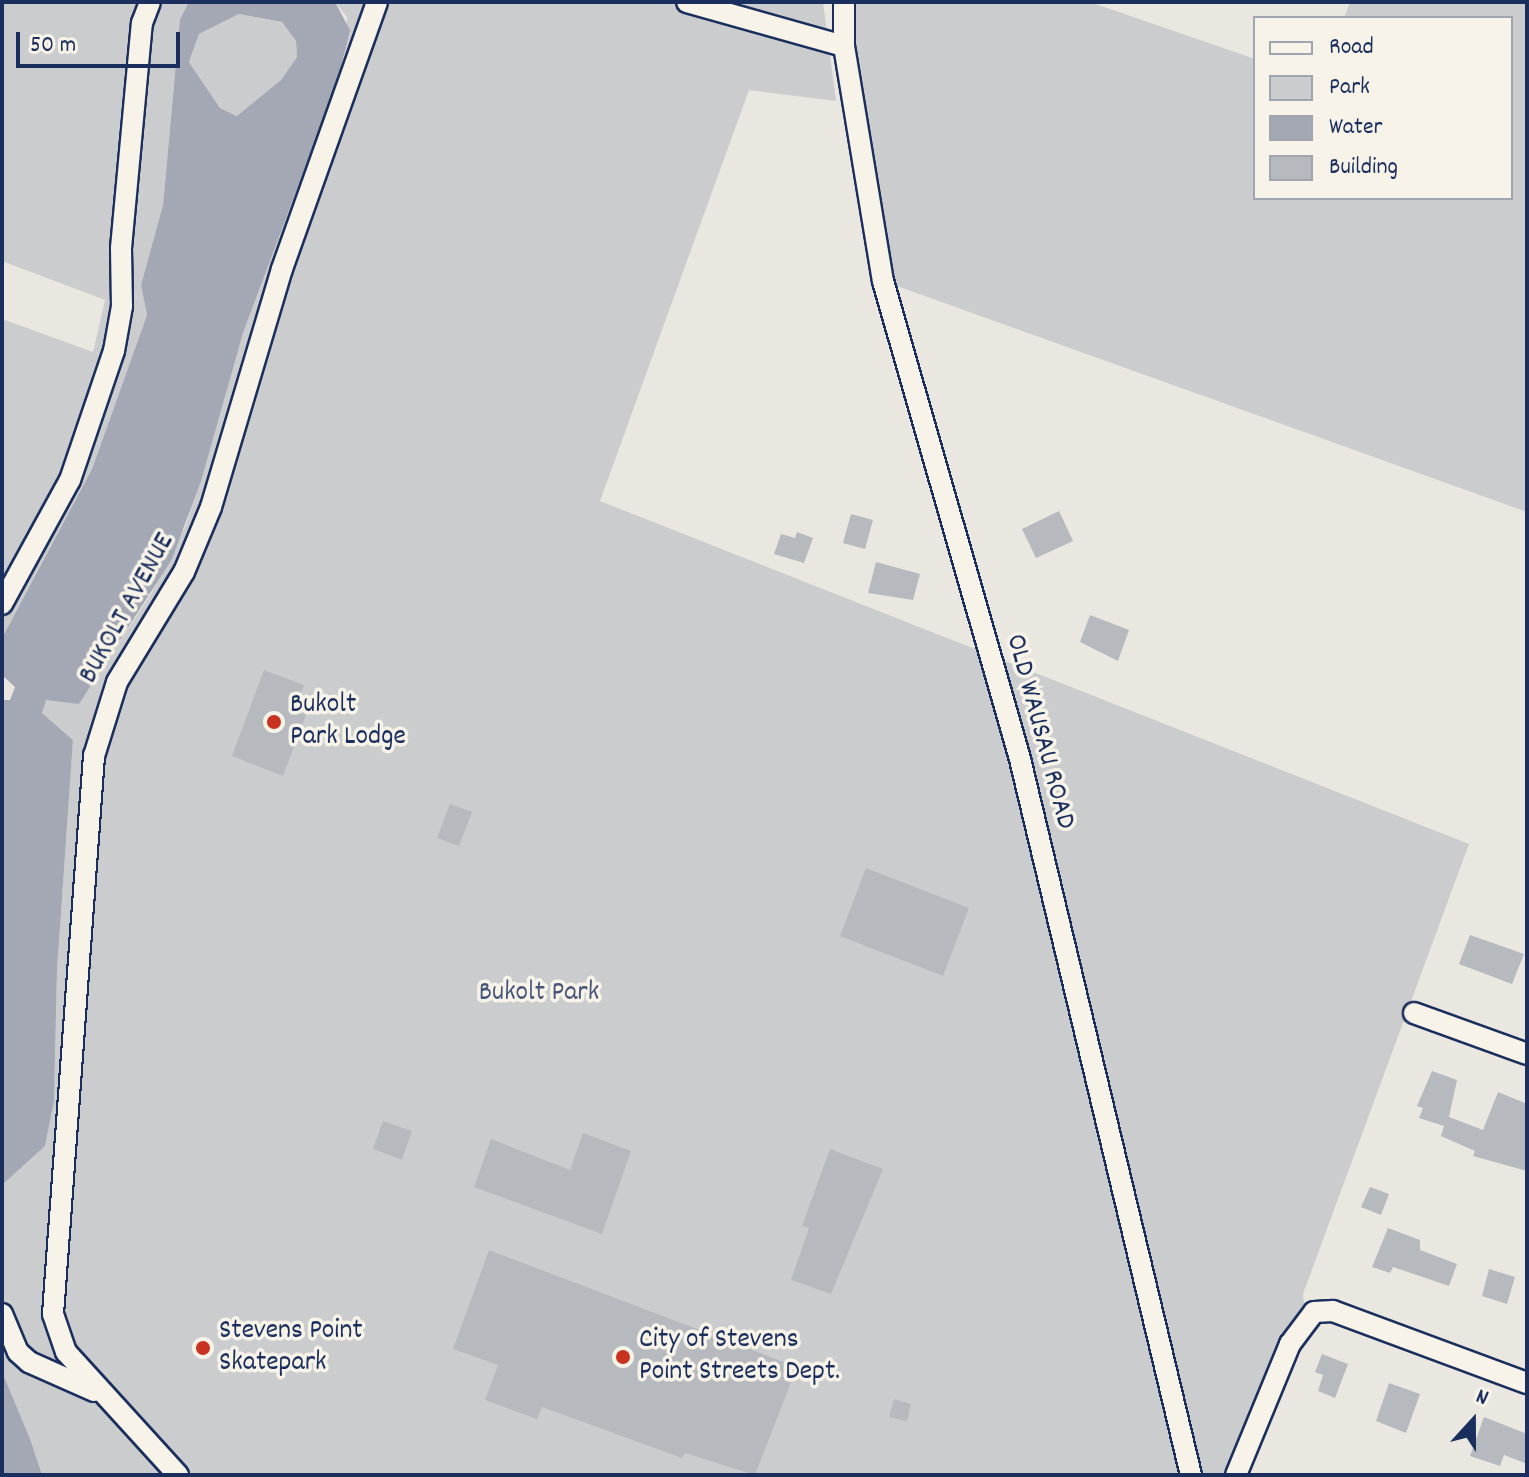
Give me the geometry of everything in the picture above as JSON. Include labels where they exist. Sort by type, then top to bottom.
[{"type":"street","points":[[2,604],[70,480],[114,351],[122,306],[121,248],[142,23],[150,2]]},
{"type":"street","name":"BUKOLT AVENUE","points":[[178,1475],[66,1352],[53,1314],[89,791],[98,729],[130,658],[184,572],[211,507],[282,269],[377,2]]},
{"type":"street","points":[[687,2],[844,46]]},
{"type":"street","name":"OLD WAUSAU ROAD","points":[[844,2],[844,46],[883,281],[1020,759],[1191,1475]]},
{"type":"street","points":[[1414,1013],[1527,1054]]},
{"type":"street","points":[[1236,1475],[1286,1352],[1314,1312],[1333,1311],[1527,1383]]},
{"type":"street","name":"BUKOLT AVENUE","points":[[2,1314],[18,1352],[29,1362],[105,1396]]},
{"type":"green space","points":[[2,2],[189,2],[180,19],[163,205],[141,285],[147,315],[92,469],[2,638],[2,319],[93,352],[105,300],[2,261]]},
{"type":"green space","name":"Bukolt Park","points":[[335,2],[823,2],[836,101],[749,90],[600,501],[1469,844],[1303,1294],[1304,1304],[1279,1342],[1230,1475],[42,1475],[2,1372],[2,1185],[45,1146],[54,1101],[57,971],[73,740],[42,713],[46,700],[79,703],[151,594],[186,525],[243,333],[343,62],[347,17]]},
{"type":"green space","points":[[851,2],[1090,2],[1253,58],[1253,200],[1513,200],[1513,16],[1345,16],[1350,2],[1527,2],[1527,512],[883,281]]},
{"type":"green space","points":[[239,14],[282,22],[296,41],[297,57],[281,80],[238,116],[220,108],[189,62],[199,34]]},
{"type":"water","points":[[189,2],[335,2],[350,30],[338,79],[243,333],[201,481],[172,559],[79,704],[46,700],[42,713],[73,740],[57,971],[54,1101],[45,1146],[2,1185],[2,700],[10,700],[15,687],[2,675],[2,638],[92,469],[147,315],[141,285],[163,205],[180,19]],"holes":[[[239,14],[282,22],[296,41],[297,57],[281,80],[237,116],[220,108],[189,62],[199,34]]]},
{"type":"water","points":[[2,1372],[30,1439],[42,1475],[2,1475]]},
{"type":"building","points":[[1059,511],[1073,541],[1036,558],[1022,529]]},
{"type":"building","points":[[851,514],[873,520],[865,549],[843,543]]},
{"type":"building","points":[[797,532],[813,538],[804,563],[774,554],[781,534],[795,538]]},
{"type":"building","points":[[876,562],[920,574],[913,600],[868,593]]},
{"type":"building","points":[[1090,615],[1129,630],[1118,661],[1080,642]]},
{"type":"building","name":"Bukolt Park Lodge","points":[[264,670],[304,685],[295,710],[306,715],[283,776],[232,756]]},
{"type":"building","points":[[450,804],[472,812],[459,846],[437,838]]},
{"type":"building","points":[[866,868],[969,908],[943,976],[840,936]]},
{"type":"building","points":[[1470,935],[1524,954],[1512,984],[1459,964]]},
{"type":"building","points":[[1432,1071],[1457,1080],[1449,1117],[1483,1130],[1498,1092],[1527,1104],[1527,1171],[1473,1156],[1475,1151],[1441,1136],[1444,1126],[1419,1118],[1423,1108],[1417,1106]]},
{"type":"building","points":[[383,1121],[412,1131],[402,1160],[373,1149]]},
{"type":"building","points":[[583,1133],[631,1151],[602,1234],[474,1187],[491,1139],[570,1170]]},
{"type":"building","points":[[830,1149],[883,1169],[831,1294],[791,1280],[809,1228],[802,1226]]},
{"type":"building","points":[[1370,1187],[1389,1194],[1381,1215],[1361,1207]]},
{"type":"building","points":[[1388,1228],[1420,1240],[1420,1250],[1457,1264],[1449,1286],[1393,1267],[1390,1273],[1372,1267]]},
{"type":"building","name":"City of Stevens Point Streets Dept.","points":[[489,1250],[797,1367],[755,1475],[685,1453],[682,1458],[542,1407],[537,1419],[485,1400],[498,1365],[453,1349]]},
{"type":"building","points":[[1489,1269],[1515,1277],[1507,1304],[1482,1296]]},
{"type":"building","points":[[1322,1354],[1348,1364],[1335,1398],[1318,1391],[1323,1375],[1315,1372]]},
{"type":"building","points":[[1389,1383],[1420,1394],[1406,1433],[1376,1421]]},
{"type":"building","points":[[894,1399],[911,1404],[907,1421],[889,1417]]},
{"type":"building","points":[[1484,1417],[1527,1434],[1527,1464],[1504,1455],[1500,1466],[1470,1456]]},
{"type":"place","name":"Bukolt Park Lodge","points":[[274,722]]},
{"type":"place","name":"Stevens Point Skatepark","points":[[203,1348]]},
{"type":"place","name":"City of Stevens Point Streets Dept.","points":[[623,1357]]}]
